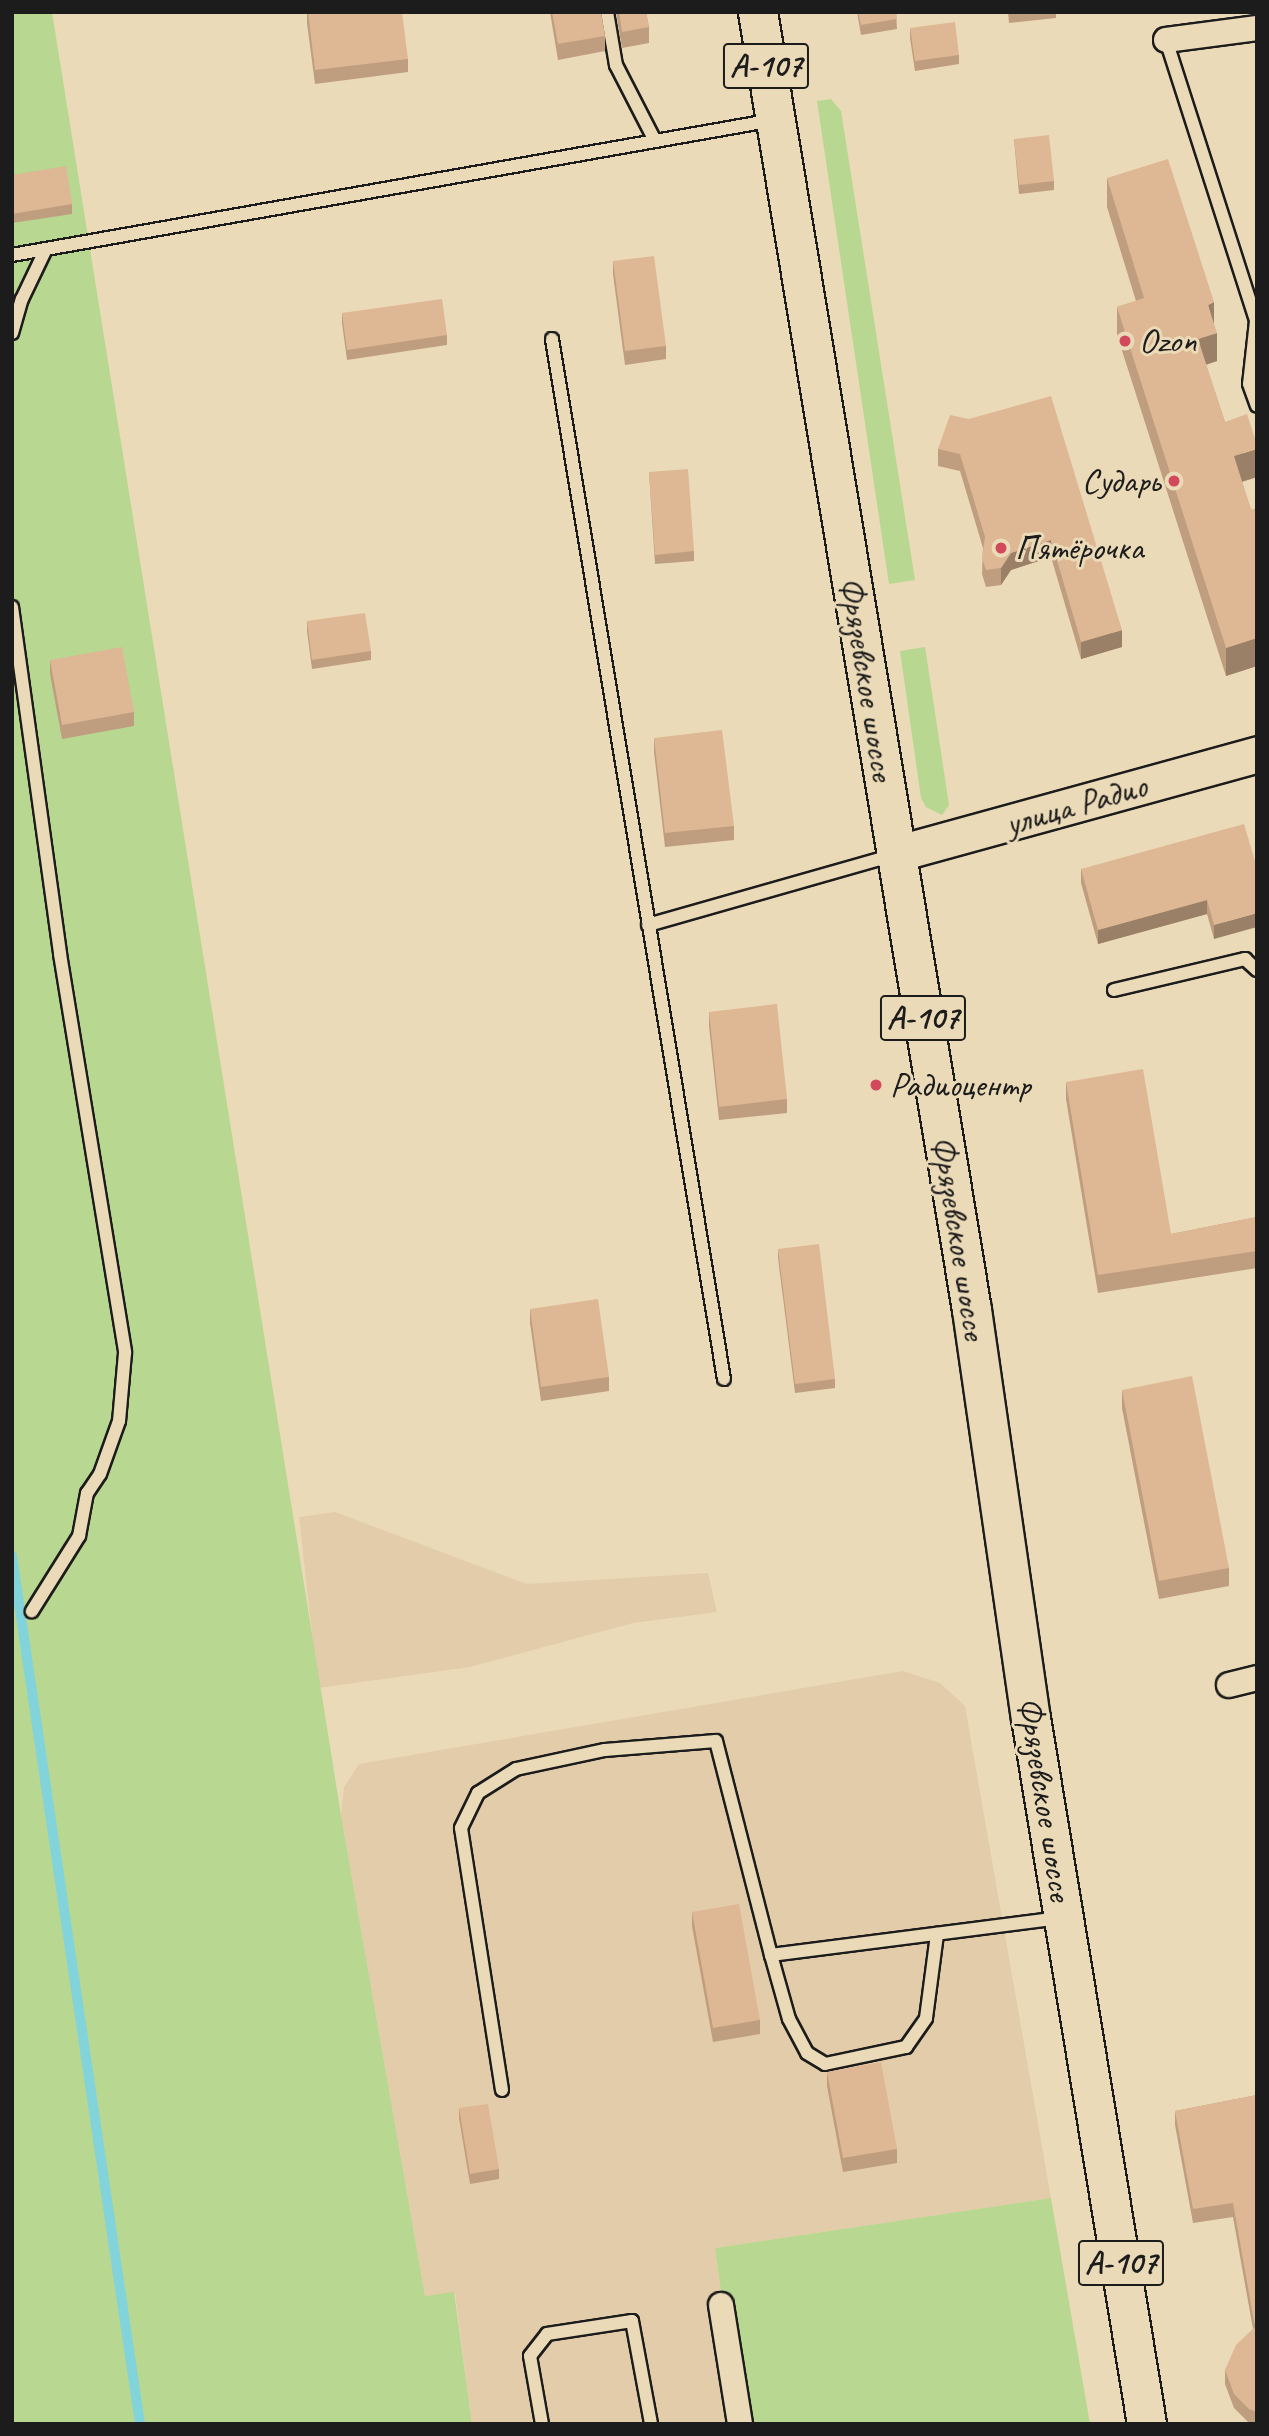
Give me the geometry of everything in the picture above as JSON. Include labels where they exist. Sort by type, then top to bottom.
[{"type":"highway","name":"Фрязевское шоссе","points":[[758,12],[972,1310],[1064,1917],[1147,2424]]},
{"type":"main road","name":"улица Радио","points":[[895,854],[1257,754]]},
{"type":"street","points":[[1166,40],[1257,28]]},
{"type":"street","points":[[1229,1685],[1257,1678]]},
{"type":"street","points":[[721,2305],[740,2424]]},
{"type":"lane","points":[[607,12],[616,65],[655,141]]},
{"type":"lane","points":[[1166,40],[1256,321],[1250,384],[1257,406]]},
{"type":"lane","points":[[12,255],[775,120]]},
{"type":"lane","points":[[12,333],[22,299],[46,249]]},
{"type":"lane","points":[[552,339],[724,1379]]},
{"type":"lane","points":[[12,607],[60,954],[125,1353],[119,1421],[100,1474],[87,1493],[79,1536],[32,1611]]},
{"type":"lane","points":[[648,925],[895,854]]},
{"type":"lane","points":[[1115,990],[1245,958],[1257,970]]},
{"type":"lane","points":[[502,2090],[461,1828],[478,1793],[516,1769],[605,1750],[716,1741],[789,2019],[807,2053],[825,2064],[906,2047],[926,2018],[937,1934]]},
{"type":"lane","points":[[771,1955],[1064,1917]]},
{"type":"lane","points":[[541,2424],[530,2356],[547,2334],[632,2321],[651,2424]]},
{"type":"shaded area","points":[[335,1512],[527,1584],[708,1573],[717,1612],[633,1623],[470,1667],[318,1688],[299,1517]]},
{"type":"shaded area","points":[[903,1671],[940,1683],[965,1706],[1051,2198],[715,2248],[739,2424],[472,2424],[455,2293],[425,2296],[341,1815],[344,1787],[359,1764]]},
{"type":"green space","points":[[12,12],[52,12],[341,1815],[425,2296],[454,2292],[472,2424],[12,2424]]},
{"type":"green space","points":[[831,99],[841,111],[915,580],[889,584],[817,101]]},
{"type":"green space","points":[[925,647],[949,805],[942,815],[926,807],[921,798],[900,651]]},
{"type":"green space","points":[[1051,2198],[1090,2424],[739,2424],[715,2248]]},
{"type":"building","points":[[308,12],[402,12],[408,59],[315,70]]},
{"type":"building","points":[[552,12],[601,12],[605,36],[558,44]]},
{"type":"building","points":[[619,12],[646,12],[649,27],[622,32]]},
{"type":"building","points":[[858,12],[896,12],[897,19],[861,25]]},
{"type":"building","points":[[955,22],[959,55],[915,61],[910,28]]},
{"type":"building","points":[[1049,135],[1054,181],[1019,185],[1014,139]]},
{"type":"building","points":[[1168,159],[1214,302],[1208,305],[1217,333],[1198,339],[1225,422],[1247,414],[1257,445],[1257,449],[1234,456],[1251,510],[1257,508],[1257,638],[1226,648],[1117,307],[1144,298],[1107,178]]},
{"type":"building","points":[[66,166],[72,204],[12,214],[12,175]]},
{"type":"building","points":[[654,256],[666,346],[625,351],[613,261]]},
{"type":"building","points":[[442,299],[447,335],[347,350],[342,313]]},
{"type":"building","points":[[1051,396],[1122,630],[1081,642],[1051,540],[1011,553],[1001,568],[986,570],[982,558],[985,537],[960,454],[938,449],[950,415],[969,419]]},
{"type":"building","points":[[688,469],[694,551],[655,555],[649,472]]},
{"type":"building","points":[[365,613],[371,651],[312,660],[307,621]]},
{"type":"building","points":[[122,647],[134,712],[62,725],[50,660]]},
{"type":"building","points":[[722,730],[734,826],[665,833],[654,738]]},
{"type":"building","points":[[1244,824],[1257,868],[1257,913],[1214,925],[1207,900],[1098,930],[1081,869]]},
{"type":"building","points":[[777,1004],[787,1099],[719,1107],[709,1012]]},
{"type":"building","points":[[1143,1069],[1171,1234],[1257,1217],[1257,1251],[1098,1275],[1066,1082]]},
{"type":"building","points":[[819,1244],[835,1379],[795,1384],[778,1249]]},
{"type":"building","points":[[598,1299],[609,1377],[541,1387],[530,1309]]},
{"type":"building","points":[[1192,1376],[1229,1568],[1159,1581],[1122,1390]]},
{"type":"building","points":[[739,1904],[760,2020],[713,2028],[692,1912]]},
{"type":"building","points":[[881,2062],[897,2149],[843,2158],[827,2072]]},
{"type":"building","points":[[1257,2095],[1257,2412],[1249,2409],[1234,2394],[1225,2370],[1236,2345],[1255,2327],[1233,2203],[1193,2209],[1175,2111]]},
{"type":"building","points":[[488,2104],[499,2169],[470,2174],[459,2108]]},
{"type":"waterway","points":[[12,1556],[140,2424]]},
{"type":"place","name":"Ozon","points":[[1125,341]]},
{"type":"place","name":"Сударь","points":[[1174,481]]},
{"type":"place","name":"Пятёрочка","points":[[1001,548]]},
{"type":"place","name":"Радиоцентр","points":[[876,1085]]}]
